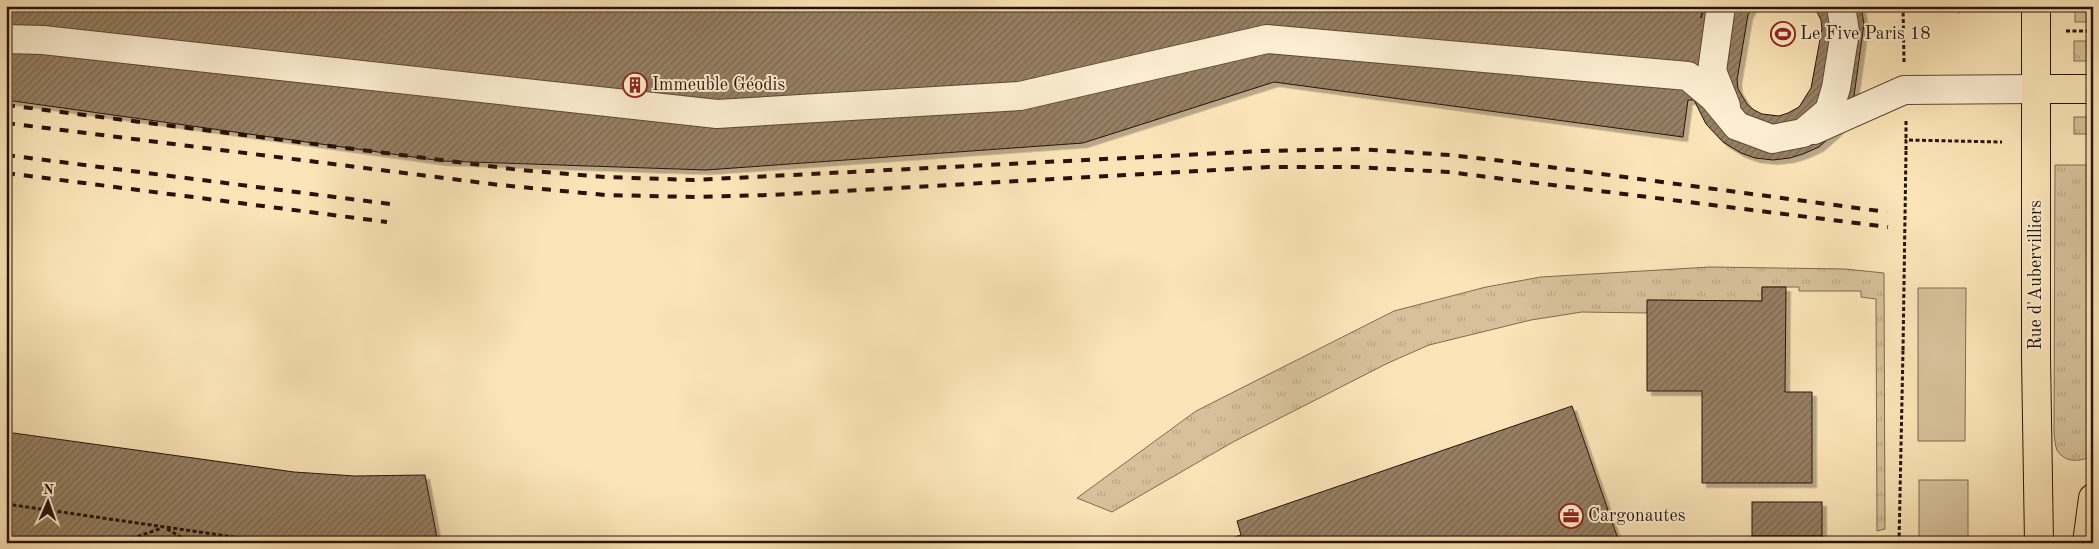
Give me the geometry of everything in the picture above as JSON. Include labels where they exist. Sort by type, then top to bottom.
[{"type":"main road","name":"Rue d'Aubervilliers","points":[[2036,6],[2036,357],[2039,543]]},
{"type":"main road","points":[[2036,89],[2093,89]]},
{"type":"main road","points":[[2087,543],[2093,498]]},
{"type":"lane","points":[[1721,6],[1712,71],[1727,108],[1763,131],[1815,130],[1904,90],[2036,89]]},
{"type":"lane","points":[[6,39],[52,41],[717,114],[1020,96],[1267,39],[1688,76],[1714,98],[1737,126],[1772,139],[1803,133],[1829,111],[1836,88],[1845,32],[1841,6]]},
{"type":"path","points":[[2063,30],[2093,31]]},
{"type":"path","points":[[1899,543],[1906,140],[2002,142]]},
{"type":"path","points":[[6,504],[285,543]]},
{"type":"path","points":[[119,543],[164,527]]},
{"type":"path","points":[[164,527],[190,543]]},
{"type":"path","points":[[420,543],[426,542]]},
{"type":"green space","points":[[2075,6],[2093,6],[2093,22],[2075,22]]},
{"type":"green space","points":[[2074,41],[2093,41],[2093,61],[2074,61]]},
{"type":"green space","points":[[2074,117],[2093,117],[2093,134],[2074,134]]},
{"type":"green space","points":[[2055,165],[2093,165],[2093,454],[2079,460],[2069,459],[2060,454],[2056,448],[2054,434]]},
{"type":"green space","points":[[1710,267],[1845,269],[1884,273],[1885,529],[1877,531],[1876,299],[1861,297],[1861,291],[1799,291],[1799,287],[1762,287],[1762,301],[1648,300],[1647,313],[1582,312],[1531,320],[1429,345],[1388,363],[1233,442],[1112,512],[1077,498],[1196,411],[1394,311],[1486,287],[1541,277]]},
{"type":"green space","points":[[1918,288],[1966,288],[1965,441],[1918,441]]},
{"type":"green space","points":[[1919,480],[1968,480],[1968,543],[1919,543]]},
{"type":"building","name":"Immeuble Géodis","points":[[6,6],[1703,6],[1701,18],[1704,6],[1753,6],[1748,15],[1737,80],[1738,89],[1747,104],[1754,110],[1762,114],[1779,116],[1799,107],[1811,88],[1822,29],[1821,20],[1814,6],[1861,6],[1864,24],[1854,96],[1850,111],[1836,132],[1819,147],[1790,158],[1773,160],[1755,158],[1741,153],[1723,142],[1706,124],[1694,100],[1688,100],[1683,137],[1274,82],[1083,143],[706,170],[442,161],[6,100]]},
{"type":"building","points":[[1762,287],[1786,287],[1785,392],[1812,392],[1812,483],[1702,483],[1702,391],[1647,391],[1647,300],[1762,301]]},
{"type":"building","points":[[1572,406],[1618,539],[1606,543],[1218,543],[1241,535],[1237,521]]},
{"type":"building","points":[[6,432],[294,472],[355,476],[425,475],[438,543],[44,543],[6,537]]},
{"type":"building","points":[[1752,502],[1822,502],[1822,536],[1752,536]]},
{"type":"building","points":[[1752,536],[1822,536],[1822,543],[1752,543]]},
{"type":"tram line","points":[[1939,6],[1940,11]]},
{"type":"tram line","points":[[1958,6],[1959,13]]},
{"type":"railway","points":[[6,105],[520,170],[606,177],[693,180],[1262,151],[1357,149],[1450,155],[1512,162],[1887,212]]},
{"type":"railway","points":[[6,123],[500,185],[605,195],[696,197],[771,195],[1269,167],[1356,167],[1448,172],[1888,227]]},
{"type":"railway","points":[[6,155],[390,204]]},
{"type":"railway","points":[[6,173],[387,222]]},
{"type":"place","name":"Le Five Paris 18","points":[[1783,34]]},
{"type":"place","name":"Immeuble Géodis","points":[[635,85]]},
{"type":"place","name":"Cargonautes","points":[[1571,516]]}]
